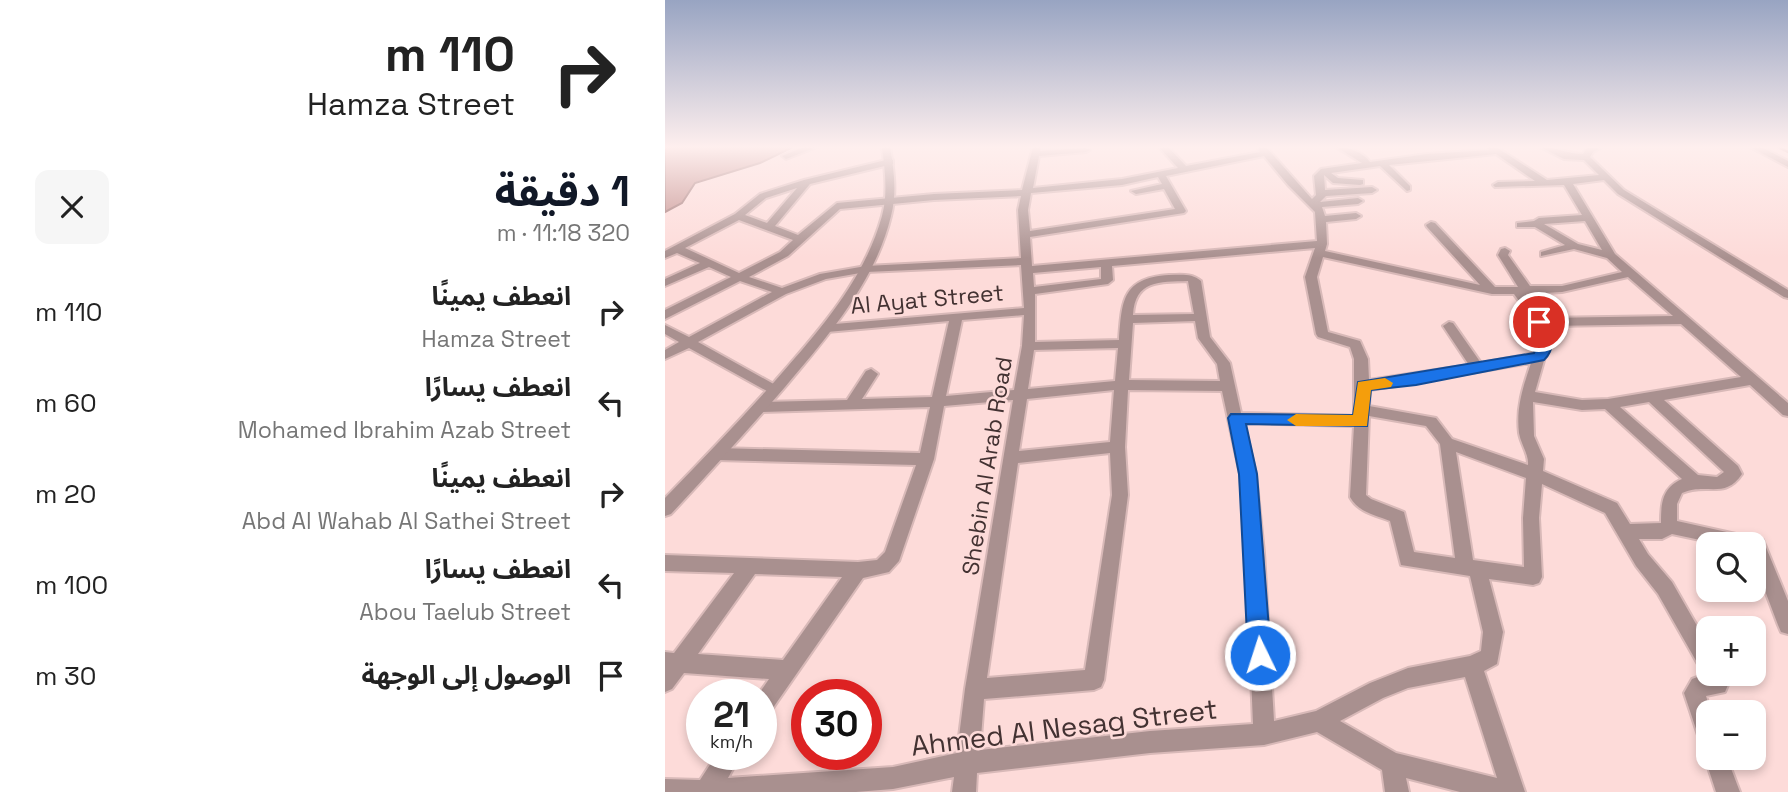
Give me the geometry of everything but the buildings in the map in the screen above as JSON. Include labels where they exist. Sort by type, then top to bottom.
[{"type":"street","points":[[665,255],[738,216],[763,196],[801,184]]},
{"type":"street","points":[[769,227],[805,184]]},
{"type":"street","points":[[665,509],[827,328],[866,269],[881,234],[889,184]]},
{"type":"street","name":"Shebin Al Arab Road","points":[[964,792],[975,689],[1028,346],[1030,311],[1024,235],[1028,184]]},
{"type":"street","points":[[665,316],[785,254],[835,207],[1112,184]]},
{"type":"street","points":[[1136,191],[1154,184]]},
{"type":"street","points":[[1024,235],[1181,211],[1166,184]]},
{"type":"street","points":[[1292,184],[1321,213],[1321,248],[1311,278],[1322,334],[1355,344],[1361,359],[1363,386],[1358,497],[1365,504],[1398,517],[1407,559],[1532,577],[1531,518],[1535,459],[1526,428],[1527,396],[1539,357],[1545,351],[1547,342],[1503,256],[1505,251]]},
{"type":"street","points":[[1315,204],[1321,197],[1319,184]]},
{"type":"street","points":[[1403,184],[1407,188]]},
{"type":"street","points":[[1498,185],[1522,184]]},
{"type":"street","points":[[1568,184],[1611,256],[1786,408]]},
{"type":"street","points":[[1613,184],[1628,197],[1788,295]]},
{"type":"street","points":[[1321,193],[1372,190]]},
{"type":"street","points":[[1315,204],[1358,201]]},
{"type":"street","points":[[738,216],[801,240]]},
{"type":"street","points":[[1320,219],[1356,216]]},
{"type":"street","points":[[1521,225],[1537,224],[1539,221],[1588,218]]},
{"type":"street","points":[[1537,224],[1574,246],[1611,256]]},
{"type":"street","points":[[1431,225],[1492,291]]},
{"type":"street","points":[[1545,254],[1574,246]]},
{"type":"street","points":[[678,248],[742,278],[782,292]]},
{"type":"street","name":"Al Ayat Street","points":[[665,355],[782,292],[824,276],[866,269],[1107,263],[1212,252],[1321,248],[1492,291],[1586,286],[1630,273]]},
{"type":"street","points":[[665,283],[709,263]]},
{"type":"street","points":[[1029,291],[1104,282],[1107,280],[1107,263]]},
{"type":"street","points":[[975,689],[1094,680],[1119,504],[1117,447],[1130,296],[1137,286],[1146,282],[1192,278],[1195,281],[1206,341],[1223,363],[1248,474],[1264,734]]},
{"type":"street","name":"Al Ayat Street","points":[[827,328],[1030,311]]},
{"type":"street","points":[[1127,319],[1201,317]]},
{"type":"street","points":[[665,563],[858,570],[879,569],[891,560],[926,459],[956,318]]},
{"type":"street","points":[[1539,322],[1684,320]]},
{"type":"street","points":[[1449,326],[1477,367]]},
{"type":"street","points":[[665,329],[774,390]]},
{"type":"street","points":[[1028,346],[1126,344]]},
{"type":"street","points":[[1363,386],[1539,357]]},
{"type":"street","points":[[850,406],[871,374]]},
{"type":"street","points":[[1527,396],[1583,405],[1608,404],[1752,380]]},
{"type":"street","points":[[759,407],[939,402],[1123,385],[1229,386]]},
{"type":"street","points":[[1653,397],[1732,470],[1733,476],[1720,484],[1694,481],[1676,489],[1669,504],[1669,526]]},
{"type":"street","points":[[1608,404],[1694,481]]},
{"type":"street","points":[[1237,418],[1361,416],[1430,422],[1447,443],[1471,567],[1494,642],[1490,657],[1472,666],[1513,792]]},
{"type":"street","points":[[1447,443],[1534,474],[1606,505],[1626,531],[1642,560],[1665,588],[1696,644]]},
{"type":"street","points":[[1012,458],[1117,447]]},
{"type":"street","points":[[717,454],[926,459]]},
{"type":"street","points":[[1626,531],[1660,533],[1669,526]]},
{"type":"street","points":[[1669,526],[1757,545],[1788,625]]},
{"type":"street","points":[[665,682],[672,662],[751,565]]},
{"type":"street","points":[[777,685],[858,570]]},
{"type":"street","points":[[672,662],[788,670]]},
{"type":"street","name":"Ahmed Al Nesag Street","points":[[665,791],[890,785],[965,763],[1150,742],[1264,734],[1319,721],[1377,690],[1408,678],[1472,666]]},
{"type":"street","points":[[1319,721],[1392,763],[1505,792]]},
{"type":"street","points":[[1392,763],[1397,792]]},
{"type":"street","points":[[697,791],[716,770]]},
{"type":"street","points":[[1720,770],[1728,792]]},
{"type":"shaded area","points":[[665,184],[694,184],[682,203],[665,212]]},
{"type":"slow traffic","points":[[1296,420],[1361,421],[1363,386],[1385,383]]},
{"type":"route","points":[[1260,655],[1248,474],[1237,418],[1361,421],[1363,386],[1539,357],[1545,351],[1547,342],[1539,322]]}]
